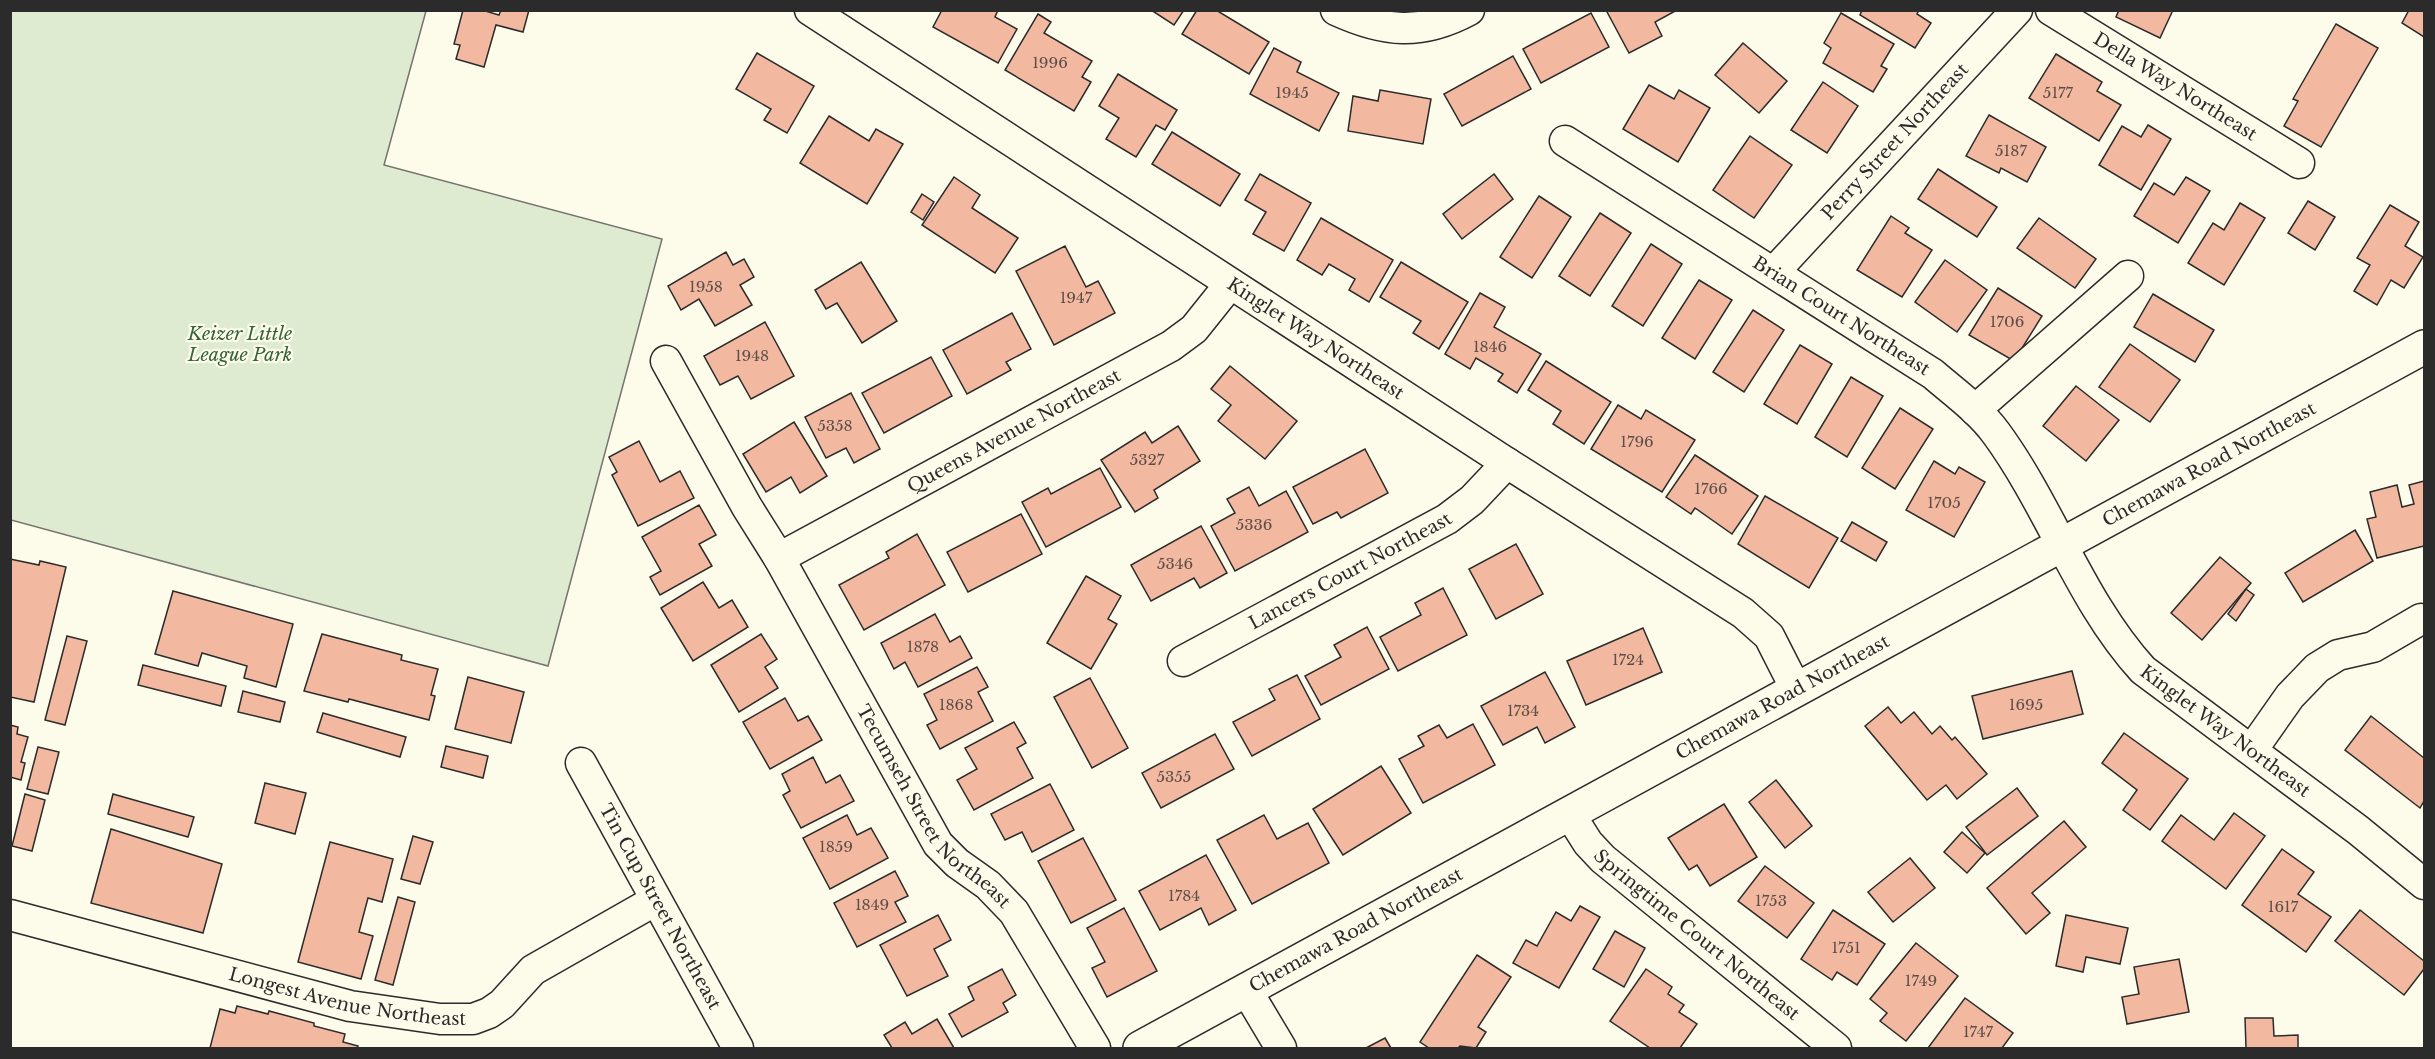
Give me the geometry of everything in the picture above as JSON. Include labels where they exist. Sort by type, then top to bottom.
[{"type":"main road","name":"Chemawa Road Northeast","points":[[1140,1048],[2424,347]]},
{"type":"street","name":"Kinglet Way Northeast","points":[[810,10],[1230,284],[1743,613],[1769,636],[1796,689]]},
{"type":"street","points":[[1336,10],[1359,21],[1393,30],[1427,27],[1469,10]]},
{"type":"street","name":"Perry Street Northeast","points":[[1774,272],[2017,10]]},
{"type":"street","name":"Della Way Northeast","points":[[2051,10],[2298,163]]},
{"type":"street","name":"Brian Court Northeast","points":[[1565,141],[1933,374],[1975,410],[2013,457],[2063,546]]},
{"type":"street","points":[[1975,410],[2128,276]]},
{"type":"street","name":"Queens Avenue Northeast","points":[[779,558],[1171,346],[1194,329],[1230,284]]},
{"type":"street","name":"Tecumseh Street Northeast","points":[[666,361],[938,844],[957,863],[988,885],[1014,912],[1095,1048]]},
{"type":"street","name":"Lancers Court Northeast","points":[[1183,661],[1447,519],[1472,500],[1507,463]]},
{"type":"street","name":"Kinglet Way Northeast","points":[[2063,546],[2118,642],[2143,670],[2252,750],[2424,884]]},
{"type":"street","points":[[2252,750],[2290,696],[2317,668],[2338,655],[2373,647],[2421,619]]},
{"type":"street","name":"Tin Cup Street Northeast","points":[[580,763],[738,1048]]},
{"type":"street","name":"Springtime Court Northeast","points":[[1569,813],[1588,843],[1603,860],[1836,1048]]},
{"type":"street","name":"Longest Avenue Northeast","points":[[10,915],[350,1006],[440,1019],[473,1019],[489,1013],[502,1004],[533,970],[656,900]]},
{"type":"street","points":[[1247,991],[1281,1048]]},
{"type":"green space","name":"Keizer Little League Park","points":[[10,11],[426,11],[384,165],[662,239],[548,666],[11,520]]},
{"type":"building","points":[[463,10],[482,10],[499,15],[501,10],[529,10],[523,32],[496,25],[484,67],[456,59],[460,45],[454,44]]},
{"type":"building","points":[[942,10],[998,10],[995,17],[1017,29],[998,63],[933,27]]},
{"type":"building","points":[[1151,10],[1184,10],[1174,25]]},
{"type":"building","points":[[1197,10],[1216,10],[1269,42],[1249,74],[1182,34]]},
{"type":"building","points":[[1606,10],[1677,10],[1655,22],[1662,36],[1629,53]]},
{"type":"building","points":[[1862,10],[1919,10],[1917,14],[1931,23],[1915,48],[1860,15]]},
{"type":"building","points":[[2119,10],[2173,10],[2160,38],[2116,17]]},
{"type":"building","points":[[2409,10],[2424,10],[2424,37],[2402,23]]},
{"type":"building","points":[[1591,13],[1609,47],[1541,83],[1523,49]]},
{"type":"building","points":[[1841,13],[1894,44],[1881,66],[1887,69],[1873,92],[1823,63],[1831,48],[1824,43]]},
{"type":"building","points":[[1038,14],[1051,22],[1044,33],[1092,61],[1082,77],[1091,82],[1074,111],[1005,70]]},
{"type":"building","points":[[2336,24],[2378,48],[2321,147],[2284,126],[2298,101],[2293,99]]},
{"type":"building","points":[[1743,43],[1787,81],[1759,113],[1715,75]]},
{"type":"building","points":[[1274,48],[1301,62],[1297,72],[1339,93],[1319,131],[1250,94]]},
{"type":"building","points":[[757,53],[814,86],[787,133],[764,120],[771,109],[736,89]]},
{"type":"building","points":[[2056,54],[2102,82],[2097,91],[2121,105],[2099,141],[2029,98]]},
{"type":"building","points":[[1513,56],[1531,89],[1462,126],[1444,94]]},
{"type":"building","points":[[1118,74],[1177,110],[1165,130],[1156,125],[1136,157],[1106,139],[1119,118],[1099,106]]},
{"type":"building","points":[[1823,82],[1858,106],[1827,153],[1791,130]]},
{"type":"building","points":[[1649,85],[1674,99],[1679,90],[1710,108],[1678,162],[1623,129]]},
{"type":"building","points":[[1380,90],[1431,99],[1423,144],[1348,131],[1353,96],[1378,101]]},
{"type":"building","points":[[1989,115],[2046,147],[2027,182],[2001,168],[1999,173],[1966,156]]},
{"type":"building","points":[[829,116],[869,141],[876,129],[903,144],[867,204],[800,163]]},
{"type":"building","points":[[2148,125],[2171,139],[2141,190],[2099,165],[2122,126],[2141,137]]},
{"type":"building","points":[[1172,132],[1240,174],[1220,206],[1152,164]]},
{"type":"building","points":[[1750,136],[1792,165],[1754,218],[1713,190]]},
{"type":"building","points":[[1938,169],[1997,207],[1977,237],[1918,199]]},
{"type":"building","points":[[1260,174],[1311,203],[1284,251],[1253,234],[1266,212],[1245,200]]},
{"type":"building","points":[[1494,174],[1513,199],[1462,239],[1443,214]]},
{"type":"building","points":[[954,177],[980,195],[972,208],[1018,238],[995,273],[922,225]]},
{"type":"building","points":[[2186,177],[2210,191],[2178,243],[2134,216],[2154,183],[2174,195]]},
{"type":"building","points":[[922,194],[934,202],[923,220],[911,212]]},
{"type":"building","points":[[1539,196],[1571,217],[1532,278],[1500,257]]},
{"type":"building","points":[[2308,201],[2335,217],[2315,250],[2288,233]]},
{"type":"building","points":[[2240,203],[2265,218],[2224,285],[2188,263],[2213,223],[2224,230]]},
{"type":"building","points":[[2390,205],[2419,222],[2405,246],[2423,257],[2404,288],[2391,280],[2377,305],[2354,291],[2370,265],[2357,258]]},
{"type":"building","points":[[1600,213],[1631,233],[1590,296],[1559,276]]},
{"type":"building","points":[[1891,216],[1909,228],[1905,233],[1932,250],[1902,297],[1857,270]]},
{"type":"building","points":[[1321,218],[1393,260],[1369,302],[1349,290],[1355,279],[1329,264],[1322,275],[1297,260]]},
{"type":"building","points":[[2039,218],[2096,259],[2075,288],[2017,248]]},
{"type":"building","points":[[1651,244],[1682,264],[1643,326],[1612,306]]},
{"type":"building","points":[[1065,246],[1086,287],[1098,281],[1115,313],[1054,345],[1016,271]]},
{"type":"building","points":[[726,252],[733,265],[744,259],[754,277],[740,285],[752,305],[715,326],[699,299],[681,310],[668,286]]},
{"type":"building","points":[[1945,260],[1987,290],[1957,332],[1915,302]]},
{"type":"building","points":[[861,262],[897,321],[862,343],[837,303],[826,309],[815,290]]},
{"type":"building","points":[[1401,262],[1468,302],[1439,349],[1413,333],[1421,321],[1380,297]]},
{"type":"building","points":[[1699,280],[1732,300],[1695,359],[1662,338]]},
{"type":"building","points":[[1998,288],[2042,316],[2014,361],[1969,335]]},
{"type":"building","points":[[1480,293],[1505,307],[1494,327],[1541,354],[1517,393],[1498,381],[1503,374],[1476,358],[1470,369],[1445,354]]},
{"type":"building","points":[[2153,294],[2214,330],[2195,362],[2134,327]]},
{"type":"building","points":[[1753,310],[1784,330],[1744,392],[1713,372]]},
{"type":"building","points":[[1012,313],[1031,349],[1006,362],[1011,370],[967,394],[943,350]]},
{"type":"building","points":[[765,322],[794,376],[751,399],[738,376],[720,385],[704,356]]},
{"type":"building","points":[[2130,344],[2180,380],[2150,422],[2099,387]]},
{"type":"building","points":[[1800,345],[1832,364],[1797,424],[1764,404]]},
{"type":"building","points":[[931,357],[952,396],[884,433],[862,393]]},
{"type":"building","points":[[1546,361],[1611,402],[1584,444],[1553,424],[1561,411],[1528,390]]},
{"type":"building","points":[[1230,366],[1297,421],[1265,459],[1218,421],[1231,405],[1211,389]]},
{"type":"building","points":[[1851,377],[1883,396],[1847,457],[1815,437]]},
{"type":"building","points":[[2076,386],[2119,420],[2086,461],[2043,426]]},
{"type":"building","points":[[851,393],[880,449],[854,463],[846,448],[826,458],[805,417]]},
{"type":"building","points":[[1618,405],[1641,419],[1646,410],[1695,440],[1662,492],[1591,449]]},
{"type":"building","points":[[1900,408],[1933,429],[1895,489],[1862,468]]},
{"type":"building","points":[[794,422],[827,476],[800,493],[791,477],[766,492],[743,454]]},
{"type":"building","points":[[1178,426],[1200,461],[1154,490],[1158,498],[1135,512],[1101,460],[1145,432],[1152,443]]},
{"type":"building","points":[[639,441],[660,482],[680,471],[694,498],[638,526],[612,475],[617,472],[609,457]]},
{"type":"building","points":[[1365,449],[1388,493],[1341,518],[1337,512],[1313,524],[1293,487]]},
{"type":"building","points":[[1695,455],[1758,496],[1732,534],[1695,508],[1691,514],[1666,497]]},
{"type":"building","points":[[1934,461],[1955,474],[1959,467],[1985,482],[1954,537],[1906,510]]},
{"type":"building","points":[[1100,468],[1121,507],[1046,547],[1022,502],[1048,488],[1051,494]]},
{"type":"building","points":[[2424,481],[2424,546],[2377,558],[2367,519],[2376,517],[2370,492],[2397,485],[2402,507],[2414,504],[2409,485]]},
{"type":"building","points":[[1249,487],[1259,506],[1286,491],[1308,532],[1235,571],[1211,526],[1235,513],[1227,499]]},
{"type":"building","points":[[1765,496],[1838,538],[1809,588],[1738,544]]},
{"type":"building","points":[[699,505],[716,535],[699,544],[712,566],[660,595],[650,577],[661,571],[642,537]]},
{"type":"building","points":[[1021,514],[1042,554],[968,592],[947,552]]},
{"type":"building","points":[[1852,522],[1887,542],[1876,561],[1841,541]]},
{"type":"building","points":[[1201,526],[1227,573],[1200,588],[1194,578],[1151,601],[1131,565]]},
{"type":"building","points":[[2355,530],[2373,561],[2303,602],[2285,573]]},
{"type":"building","points":[[917,534],[945,585],[864,630],[839,585],[889,558],[886,552]]},
{"type":"building","points":[[1516,544],[1543,594],[1496,619],[1469,569]]},
{"type":"building","points":[[2220,557],[2251,583],[2202,640],[2171,613]]},
{"type":"building","points":[[10,559],[39,565],[40,561],[66,567],[34,702],[10,697]]},
{"type":"building","points":[[1086,576],[1121,596],[1108,619],[1117,624],[1091,669],[1047,643]]},
{"type":"building","points":[[703,582],[719,608],[732,600],[748,627],[693,661],[661,608]]},
{"type":"building","points":[[1443,588],[1467,635],[1398,671],[1380,637],[1421,615],[1415,603]]},
{"type":"building","points":[[2246,589],[2254,595],[2236,621],[2228,614]]},
{"type":"building","points":[[173,591],[293,624],[276,687],[244,678],[247,666],[202,653],[198,666],[155,654]]},
{"type":"building","points":[[935,614],[950,642],[960,636],[972,658],[918,687],[905,662],[894,669],[881,643]]},
{"type":"building","points":[[1367,627],[1389,669],[1321,705],[1305,676],[1341,657],[1334,645]]},
{"type":"building","points":[[1643,628],[1662,672],[1586,705],[1567,661]]},
{"type":"building","points":[[322,634],[402,655],[401,660],[438,669],[431,695],[435,696],[429,720],[349,699],[348,702],[304,691]]},
{"type":"building","points":[[761,634],[777,659],[765,667],[778,688],[739,712],[711,665]]},
{"type":"building","points":[[67,636],[87,641],[65,725],[45,720]]},
{"type":"building","points":[[143,665],[226,686],[221,706],[138,685]]},
{"type":"building","points":[[977,667],[988,687],[978,692],[993,721],[940,749],[927,725],[937,720],[924,694]]},
{"type":"building","points":[[2072,671],[2083,714],[1983,739],[1972,696]]},
{"type":"building","points":[[1545,672],[1575,727],[1545,743],[1537,727],[1503,745],[1481,706]]},
{"type":"building","points":[[1297,675],[1320,719],[1252,756],[1233,722],[1275,700],[1269,689]]},
{"type":"building","points":[[468,677],[524,692],[511,743],[455,729]]},
{"type":"building","points":[[1090,678],[1128,748],[1092,768],[1054,697]]},
{"type":"building","points":[[243,691],[285,702],[280,722],[238,712]]},
{"type":"building","points":[[785,698],[798,721],[808,716],[822,740],[770,769],[743,722]]},
{"type":"building","points":[[1888,707],[1901,723],[1914,712],[1932,734],[1940,726],[1952,740],[1955,737],[1987,774],[1957,799],[1946,785],[1927,800],[1865,726]]},
{"type":"building","points":[[323,713],[406,737],[400,757],[317,732]]},
{"type":"building","points":[[2371,716],[2424,758],[2424,801],[2420,808],[2345,750]]},
{"type":"building","points":[[1014,722],[1026,743],[1017,748],[1033,778],[974,810],[957,780],[977,769],[965,748]]},
{"type":"building","points":[[1473,724],[1495,765],[1423,803],[1399,759],[1424,746],[1418,736],[1439,725],[1447,738]]},
{"type":"building","points":[[10,725],[18,727],[17,734],[28,737],[21,762],[25,763],[21,780],[10,777]]},
{"type":"building","points":[[2124,733],[2188,779],[2150,830],[2123,810],[2137,790],[2102,763]]},
{"type":"building","points":[[1215,734],[1234,769],[1161,808],[1142,773]]},
{"type":"building","points":[[446,746],[488,756],[483,778],[441,767]]},
{"type":"building","points":[[38,747],[59,752],[48,794],[27,789]]},
{"type":"building","points":[[813,757],[826,783],[840,775],[854,801],[801,828],[783,795],[790,791],[782,774]]},
{"type":"building","points":[[1381,766],[1411,813],[1343,855],[1313,809]]},
{"type":"building","points":[[1776,780],[1812,826],[1785,848],[1749,802]]},
{"type":"building","points":[[265,783],[306,793],[295,834],[255,823]]},
{"type":"building","points":[[1050,784],[1074,830],[1032,852],[1022,832],[1005,840],[991,814]]},
{"type":"building","points":[[2017,788],[2038,816],[1987,855],[1966,827]]},
{"type":"building","points":[[25,794],[45,800],[32,851],[12,846]]},
{"type":"building","points":[[113,794],[194,817],[188,837],[108,814]]},
{"type":"building","points":[[1724,804],[1757,857],[1710,886],[1697,865],[1689,870],[1668,838]]},
{"type":"building","points":[[2234,813],[2265,836],[2226,889],[2162,841],[2181,815],[2214,840]]},
{"type":"building","points":[[847,815],[857,835],[871,828],[888,858],[830,889],[803,838]]},
{"type":"building","points":[[1264,815],[1277,839],[1308,823],[1329,863],[1252,904],[1217,840]]},
{"type":"building","points":[[2064,821],[2086,847],[2032,893],[2050,913],[2026,934],[1987,888]]},
{"type":"building","points":[[111,829],[222,864],[203,933],[91,903]]},
{"type":"building","points":[[1962,832],[1985,853],[1967,873],[1944,852]]},
{"type":"building","points":[[413,836],[433,842],[420,884],[401,879]]},
{"type":"building","points":[[1083,838],[1116,900],[1071,923],[1038,861]]},
{"type":"building","points":[[330,842],[393,859],[382,902],[368,898],[359,932],[373,936],[361,979],[298,962]]},
{"type":"building","points":[[2282,849],[2314,872],[2298,894],[2331,917],[2306,952],[2242,905]]},
{"type":"building","points":[[1206,855],[1236,910],[1209,925],[1201,908],[1160,930],[1139,891]]},
{"type":"building","points":[[1910,858],[1935,888],[1893,922],[1868,892]]},
{"type":"building","points":[[1765,866],[1814,903],[1787,938],[1738,901]]},
{"type":"building","points":[[895,871],[908,896],[895,902],[906,922],[857,947],[834,903]]},
{"type":"building","points":[[398,897],[415,902],[393,985],[375,980]]},
{"type":"building","points":[[1580,906],[1600,917],[1559,988],[1513,963],[1526,940],[1537,946],[1556,912],[1571,921]]},
{"type":"building","points":[[1124,908],[1157,971],[1107,997],[1092,968],[1105,962],[1087,928]]},
{"type":"building","points":[[1833,910],[1885,944],[1857,985],[1837,972],[1832,980],[1801,959]]},
{"type":"building","points":[[2360,910],[2424,961],[2424,969],[2404,995],[2335,941]]},
{"type":"building","points":[[938,915],[951,940],[934,949],[948,976],[907,996],[880,945]]},
{"type":"building","points":[[2066,915],[2128,928],[2120,964],[2086,957],[2083,972],[2056,966]]},
{"type":"building","points":[[1615,931],[1645,948],[1624,987],[1593,969]]},
{"type":"building","points":[[1916,943],[1958,976],[1906,1041],[1880,1021],[1887,1013],[1870,999]]},
{"type":"building","points":[[1477,955],[1511,977],[1478,1027],[1486,1032],[1476,1048],[1460,1046],[1458,1048],[1429,1048],[1420,1042]]},
{"type":"building","points":[[2179,959],[2189,1012],[2127,1024],[2122,997],[2139,994],[2134,967]]},
{"type":"building","points":[[1002,969],[1016,995],[1003,1003],[1008,1012],[962,1037],[949,1014],[974,1000],[968,987]]},
{"type":"building","points":[[1646,969],[1672,987],[1668,994],[1684,1005],[1679,1012],[1697,1024],[1680,1048],[1650,1048],[1610,1021]]},
{"type":"building","points":[[1965,998],[2013,1033],[2002,1048],[1928,1048]]},
{"type":"building","points":[[237,1006],[268,1014],[269,1011],[314,1023],[314,1026],[345,1034],[343,1042],[358,1046],[357,1048],[210,1048],[220,1009],[235,1013]]},
{"type":"building","points":[[2245,1018],[2273,1018],[2274,1036],[2298,1035],[2298,1048],[2246,1048]]},
{"type":"building","points":[[937,1019],[954,1048],[892,1048],[884,1035],[905,1022],[912,1034]]},
{"type":"building","points":[[1385,1038],[1391,1048],[1366,1048]]}]
